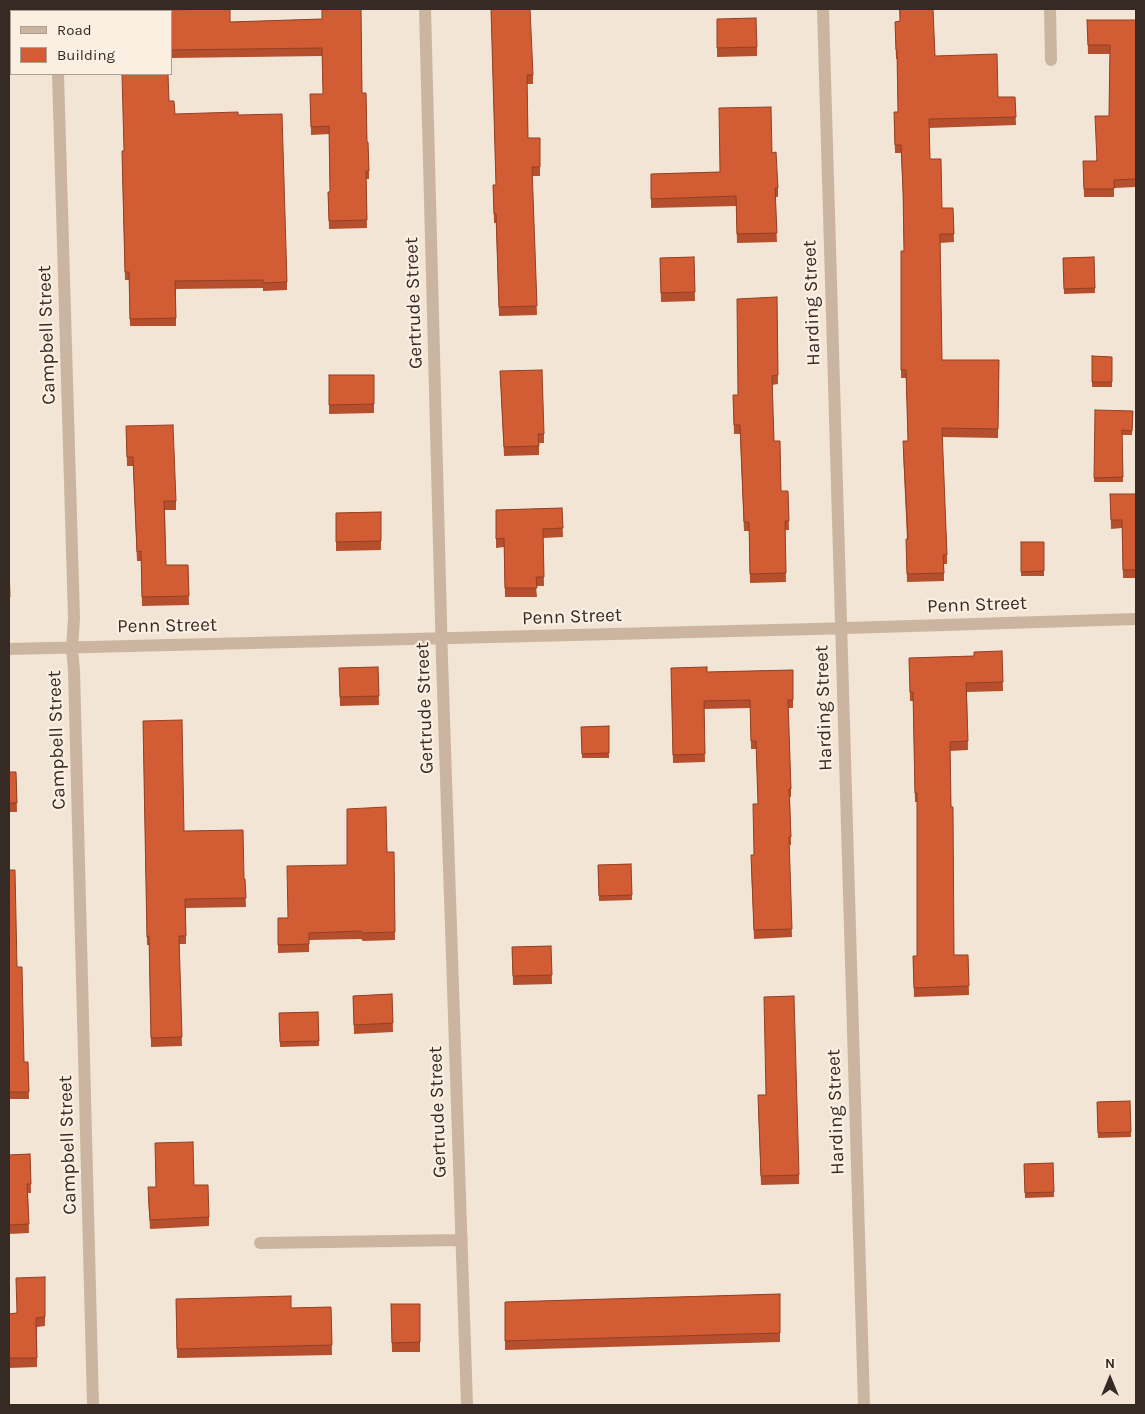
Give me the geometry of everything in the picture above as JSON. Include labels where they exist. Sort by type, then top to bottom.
[{"type":"street","name":"Gertrude Street","points":[[425,9],[441,639],[467,1405]]},
{"type":"street","name":"Harding Street","points":[[823,9],[864,1405]]},
{"type":"street","points":[[1050,9],[1051,60]]},
{"type":"street","name":"Campbell Street","points":[[58,75],[74,618],[72,648],[93,1405]]},
{"type":"street","name":"Penn Street","points":[[9,649],[841,628],[1136,618]]},
{"type":"street","points":[[260,1243],[462,1240]]},
{"type":"building","points":[[118,9],[157,9],[157,10]]},
{"type":"building","points":[[230,9],[230,22],[322,19],[322,9],[361,9],[362,93],[366,93],[369,171],[366,171],[367,220],[329,221],[329,126],[311,127],[310,94],[323,94],[322,48],[172,50],[172,10],[157,10]]},
{"type":"building","points":[[491,9],[530,9],[533,75],[527,75],[528,138],[540,138],[540,167],[532,167],[537,306],[499,307],[496,214],[494,214],[493,185],[496,185]]},
{"type":"building","points":[[900,9],[933,9],[935,56],[997,54],[998,97],[1015,97],[1016,117],[929,119],[930,159],[941,159],[942,208],[953,208],[954,234],[940,234],[942,360],[999,360],[998,429],[942,428],[947,555],[943,555],[944,573],[907,574],[906,539],[908,539],[903,441],[908,441],[906,370],[901,370],[901,251],[904,251],[903,189],[901,145],[895,145],[894,112],[898,112],[895,22],[900,21]]},
{"type":"building","points":[[756,18],[757,47],[717,48],[717,19]]},
{"type":"building","points":[[1087,20],[1136,20],[1136,179],[1114,180],[1114,189],[1084,189],[1083,161],[1097,161],[1095,116],[1109,116],[1110,45],[1088,45]]},
{"type":"building","points":[[122,75],[168,75],[169,101],[174,101],[175,114],[238,112],[238,115],[282,114],[287,282],[263,283],[263,280],[175,281],[176,318],[130,319],[129,272],[125,272],[122,151],[124,151]]},
{"type":"building","points":[[771,107],[772,153],[776,152],[778,188],[775,188],[777,233],[737,234],[736,196],[651,199],[651,174],[720,172],[719,108]]},
{"type":"building","points":[[694,257],[695,292],[661,293],[660,258]]},
{"type":"building","points":[[1094,257],[1095,288],[1064,289],[1063,258]]},
{"type":"building","points":[[777,297],[778,375],[772,376],[774,441],[780,441],[781,491],[788,491],[789,521],[785,521],[786,573],[750,574],[749,522],[744,522],[740,425],[734,425],[733,395],[738,395],[737,299]]},
{"type":"building","points":[[1092,356],[1112,357],[1112,382],[1092,382]]},
{"type":"building","points":[[542,370],[544,434],[538,434],[539,446],[504,447],[500,371]]},
{"type":"building","points":[[329,375],[374,375],[374,404],[329,405]]},
{"type":"building","points":[[1095,410],[1133,411],[1132,431],[1122,430],[1123,477],[1094,478]]},
{"type":"building","points":[[173,425],[176,501],[164,501],[166,565],[188,565],[189,596],[142,597],[141,551],[137,552],[133,457],[127,457],[126,426]]},
{"type":"building","points":[[1110,494],[1136,494],[1136,570],[1123,570],[1122,520],[1111,520]]},
{"type":"building","points":[[562,508],[563,528],[543,529],[544,577],[536,577],[537,588],[505,588],[504,538],[496,539],[496,510]]},
{"type":"building","points":[[381,512],[381,541],[336,542],[336,513]]},
{"type":"building","points":[[1021,542],[1044,542],[1044,571],[1021,572]]},
{"type":"building","points":[[1002,651],[1003,682],[966,683],[968,741],[950,742],[951,807],[953,807],[954,955],[968,955],[969,986],[914,988],[913,956],[917,956],[917,793],[915,793],[913,692],[910,692],[909,658],[974,656],[974,652]]},
{"type":"building","points":[[378,667],[379,696],[340,697],[339,668]]},
{"type":"building","points":[[707,667],[707,672],[793,670],[793,700],[788,700],[792,929],[754,930],[751,855],[754,855],[753,804],[758,804],[756,741],[751,741],[750,700],[704,701],[705,754],[673,755],[671,668]]},
{"type":"building","points":[[182,720],[184,831],[243,830],[246,898],[185,899],[186,936],[179,936],[182,1037],[151,1038],[143,721]]},
{"type":"building","points":[[609,726],[609,753],[582,754],[581,727]]},
{"type":"building","points":[[9,772],[16,772],[17,803],[9,803]]},
{"type":"building","points":[[386,807],[387,852],[394,852],[395,932],[309,933],[309,944],[278,945],[278,918],[288,918],[287,866],[347,865],[347,809]]},
{"type":"building","points":[[631,864],[632,895],[599,896],[598,865]]},
{"type":"building","points":[[9,870],[15,870],[17,967],[22,967],[24,1062],[28,1062],[29,1092],[9,1092]]},
{"type":"building","points":[[551,946],[552,975],[513,976],[512,947]]},
{"type":"building","points":[[392,994],[393,1023],[354,1025],[353,996]]},
{"type":"building","points":[[794,996],[799,1175],[761,1176],[758,1095],[766,1095],[764,997]]},
{"type":"building","points":[[318,1012],[319,1041],[280,1042],[279,1013]]},
{"type":"building","points":[[1130,1101],[1131,1132],[1098,1133],[1097,1102]]},
{"type":"building","points":[[193,1142],[194,1185],[208,1185],[209,1217],[150,1220],[148,1187],[156,1187],[155,1143]]},
{"type":"building","points":[[30,1154],[31,1184],[27,1184],[29,1224],[9,1225],[9,1155]]},
{"type":"building","points":[[1053,1163],[1054,1192],[1025,1193],[1024,1164]]},
{"type":"building","points":[[45,1277],[45,1317],[36,1318],[37,1358],[9,1358],[9,1314],[17,1313],[16,1278]]},
{"type":"building","points":[[780,1294],[780,1333],[505,1341],[505,1302]]},
{"type":"building","points":[[291,1296],[291,1308],[331,1307],[332,1345],[177,1349],[176,1299]]},
{"type":"building","points":[[391,1304],[420,1304],[420,1342],[392,1343]]}]
